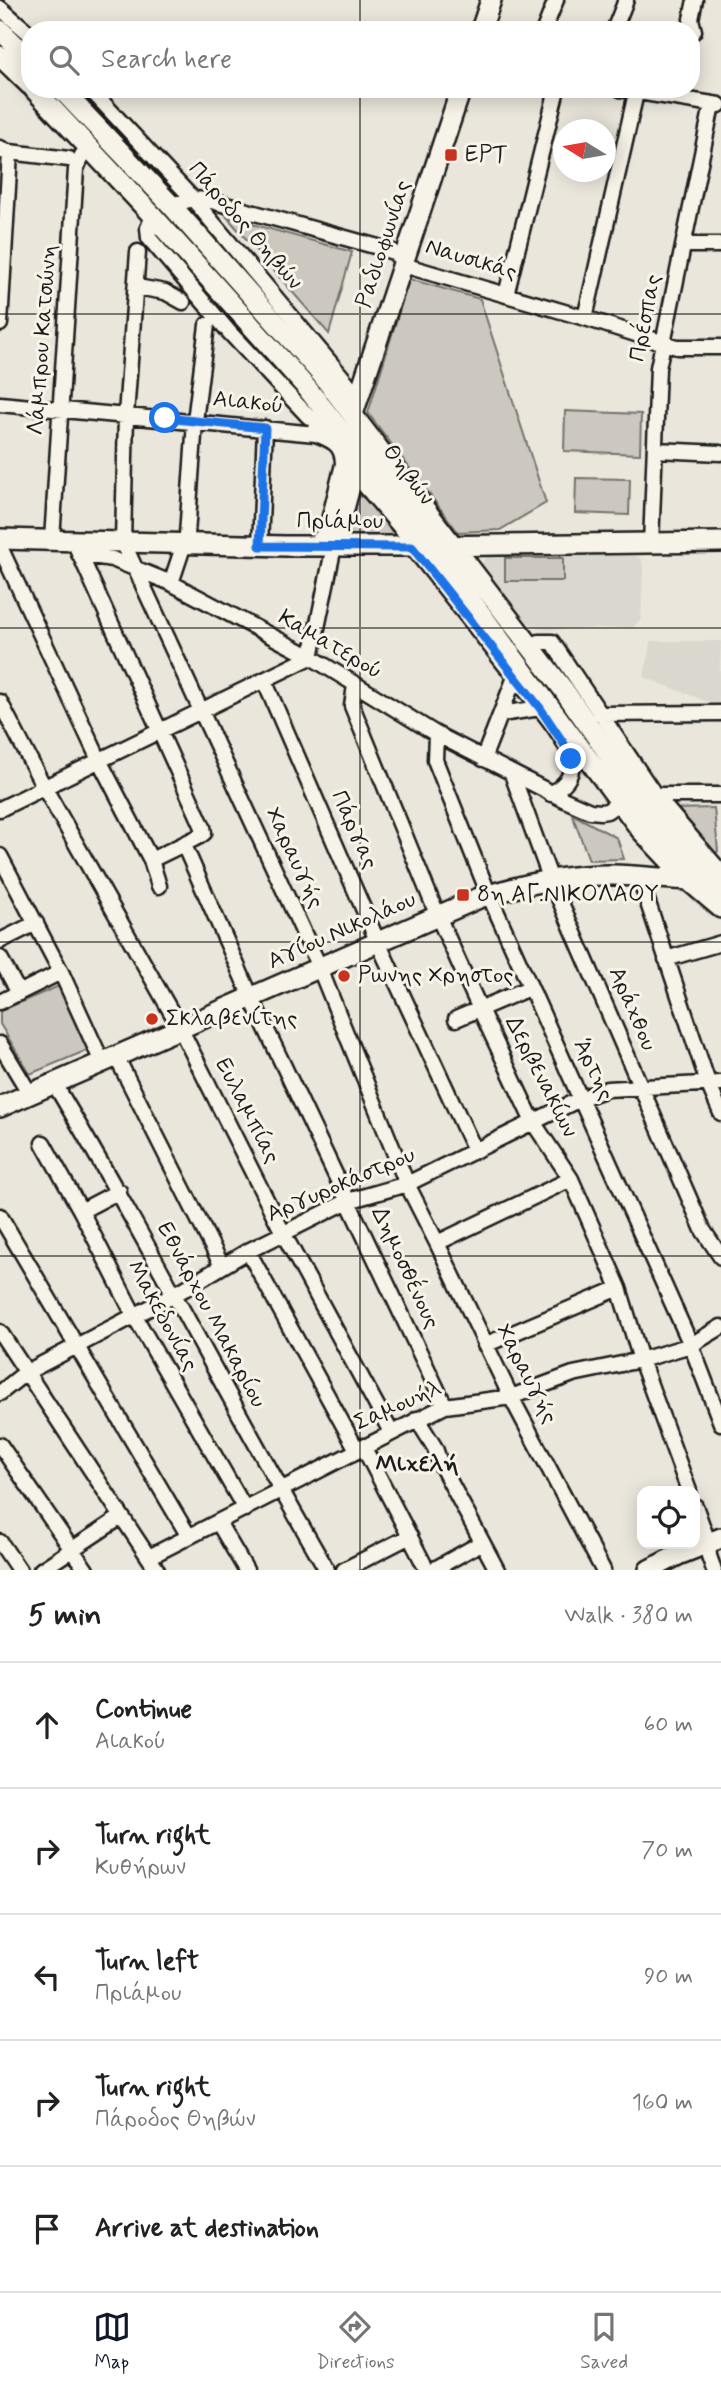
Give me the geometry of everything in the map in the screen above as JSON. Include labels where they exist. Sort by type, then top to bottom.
[{"type":"main road","points":[[484,21],[491,0]]},
{"type":"main road","points":[[0,30],[11,64]]},
{"type":"main road","name":"Θηβών","points":[[43,98],[153,216],[306,387],[359,453],[421,547],[517,671],[641,830],[688,880]]},
{"type":"main road","name":"Θηβών","points":[[70,98],[171,205],[313,365],[356,406],[452,546],[531,647],[642,801],[719,890]]},
{"type":"main road","name":"Ραδιοφωνίας","points":[[356,406],[458,98]]},
{"type":"main road","points":[[334,546],[359,453]]},
{"type":"main road","name":"Πριάμου","points":[[0,539],[52,540],[76,547],[123,542],[421,547],[721,542]]},
{"type":"main road","points":[[480,583],[475,567],[477,555],[492,545]]},
{"type":"main road","points":[[639,876],[649,860],[648,846],[641,830]]},
{"type":"main road","name":"Αγίου Νικολάου","points":[[0,1107],[489,895],[551,880],[610,875],[688,880],[719,890]]},
{"type":"main road","points":[[653,1569],[715,1540]]},
{"type":"street","points":[[548,21],[556,0]]},
{"type":"street","points":[[618,21],[626,0]]},
{"type":"street","points":[[692,21],[695,0]]},
{"type":"street","points":[[0,8],[21,26]]},
{"type":"street","name":"Πάροδος Θηβών","points":[[98,98],[193,199],[356,406]]},
{"type":"street","points":[[506,295],[555,98]]},
{"type":"street","points":[[586,318],[635,98]]},
{"type":"street","points":[[670,98],[717,105]]},
{"type":"street","name":"Πρέσπας","points":[[651,544],[658,368],[717,105]]},
{"type":"street","name":"Λάμπρου Κατσώνη","points":[[52,540],[76,169],[89,147]]},
{"type":"street","points":[[0,324],[3,151],[69,159]]},
{"type":"street","name":"Ναυσικάς","points":[[171,205],[193,199],[208,200],[378,247],[393,252],[410,267],[662,343],[677,347],[721,346]]},
{"type":"street","points":[[684,245],[721,245]]},
{"type":"street","name":"Χαραυγής","points":[[138,252],[126,415],[123,542],[319,967],[407,1184],[511,1397],[603,1570]]},
{"type":"street","points":[[137,287],[165,292],[183,302]]},
{"type":"street","points":[[171,583],[185,543],[195,421],[207,324]]},
{"type":"street","name":"Αιακού","points":[[0,404],[316,433],[339,446],[343,454],[326,532],[313,546]]},
{"type":"street","points":[[260,546],[265,428]]},
{"type":"street","points":[[656,450],[721,453]]},
{"type":"street","points":[[354,473],[405,533],[421,547]]},
{"type":"street","points":[[0,808],[311,657],[334,546]]},
{"type":"street","points":[[0,547],[99,760],[151,860],[159,886]]},
{"type":"street","points":[[76,547],[204,833],[151,860]]},
{"type":"street","name":"Καματερού","points":[[76,547],[171,583],[311,657],[483,759],[551,793],[596,812],[607,811],[620,802]]},
{"type":"street","points":[[531,647],[539,642],[552,642],[719,890]]},
{"type":"street","points":[[517,671],[571,759],[568,782],[551,793]]},
{"type":"street","points":[[483,759],[517,671]]},
{"type":"street","name":"Πάργας","points":[[264,680],[378,941],[474,1149]]},
{"type":"street","name":"Δερβενακίων","points":[[355,685],[352,706],[438,915],[533,1122],[571,1178],[619,1288],[641,1360],[687,1486]]},
{"type":"street","name":"Ευλαμπίας","points":[[0,702],[44,787],[180,1028],[283,1233],[391,1432]]},
{"type":"street","points":[[501,714],[540,708]]},
{"type":"street","points":[[599,714],[721,713]]},
{"type":"street","name":"Άρτης","points":[[436,733],[435,760],[489,895],[691,1345],[721,1423]]},
{"type":"street","name":"Αράχθου","points":[[512,774],[551,880],[703,1230],[721,1257]]},
{"type":"street","points":[[655,795],[721,795]]},
{"type":"street","name":"Δημοσθένους","points":[[184,845],[251,997],[445,1405]]},
{"type":"street","points":[[0,856],[222,1266]]},
{"type":"street","points":[[639,876],[666,959],[715,1083],[721,1113]]},
{"type":"street","points":[[0,941],[36,923]]},
{"type":"street","points":[[666,959],[721,943]]},
{"type":"street","points":[[0,958],[19,993]]},
{"type":"street","points":[[0,1002],[61,972]]},
{"type":"street","points":[[456,1019],[529,988]]},
{"type":"street","points":[[0,1044],[30,1094]]},
{"type":"street","name":"Εθνάρχου Μακαρίου","points":[[54,1083],[118,1191],[327,1570]]},
{"type":"street","name":"Αργυροκάστρου","points":[[0,1393],[25,1373],[174,1295],[283,1233],[348,1201],[407,1184],[582,1098],[607,1089],[715,1083]]},
{"type":"street","name":"Μακεδονίας","points":[[43,1143],[134,1315],[245,1508]]},
{"type":"street","points":[[437,1243],[571,1178]]},
{"type":"street","points":[[81,1211],[118,1191]]},
{"type":"street","points":[[0,1216],[188,1535]]},
{"type":"street","points":[[248,1251],[427,1570]]},
{"type":"street","points":[[485,1345],[619,1288]]},
{"type":"street","name":"Σαμουήλ","points":[[153,1564],[188,1535],[445,1405],[511,1397],[573,1374],[641,1360],[691,1345],[721,1328]]},
{"type":"street","points":[[0,1332],[153,1564]]},
{"type":"street","points":[[416,1419],[435,1448],[497,1570]]},
{"type":"street","points":[[0,1445],[86,1570]]},
{"type":"street","points":[[435,1448],[447,1459],[507,1570]]},
{"type":"street","points":[[700,1514],[715,1540],[709,1556],[714,1570]]},
{"type":"street","points":[[41,1570],[121,1517]]},
{"type":"street","points":[[218,1522],[246,1570]]},
{"type":"street","points":[[344,1570],[410,1536]]},
{"type":"street","points":[[0,1542],[19,1570]]},
{"type":"street","points":[[433,1570],[481,1543]]},
{"type":"shaded area","points":[[227,217],[352,252],[329,334]]},
{"type":"shaded area","points":[[409,279],[480,299],[546,503],[500,530],[458,532],[368,413]]},
{"type":"shaded area","points":[[565,411],[641,414],[640,454],[564,451]]},
{"type":"shaded area","points":[[576,478],[630,479],[629,515],[575,513]]},
{"type":"shaded area","points":[[358,496],[366,498],[395,535],[352,538],[347,535]]},
{"type":"shaded area","points":[[489,554],[637,556],[642,560],[643,571],[641,619],[632,628],[545,630],[533,626],[482,572],[482,562]]},
{"type":"shaded area","points":[[505,558],[563,558],[563,581],[505,581]]},
{"type":"shaded area","points":[[651,641],[721,641],[719,706],[707,706],[708,702],[644,677]]},
{"type":"shaded area","points":[[714,808],[718,851],[712,854],[673,809]]},
{"type":"shaded area","points":[[572,814],[617,838],[624,859],[589,860]]},
{"type":"shaded area","points":[[59,986],[90,1049],[30,1074],[0,1024],[0,1011]]},
{"type":"place","name":"ΕΡΤ","points":[[451,155]]},
{"type":"place","name":"8η ΑΓ.ΝΙΚΟΛΑΟΥ","points":[[463,895]]},
{"type":"place","name":"Ρωνης Χρηστος","points":[[344,976]]},
{"type":"place","name":"Σκλαβενίτης","points":[[152,1019]]},
{"type":"district","name":"Μιχελή","points":[[417,1464]]},
{"type":"route","points":[[165,418],[265,428],[260,546],[412,547],[540,708],[571,759]]}]
